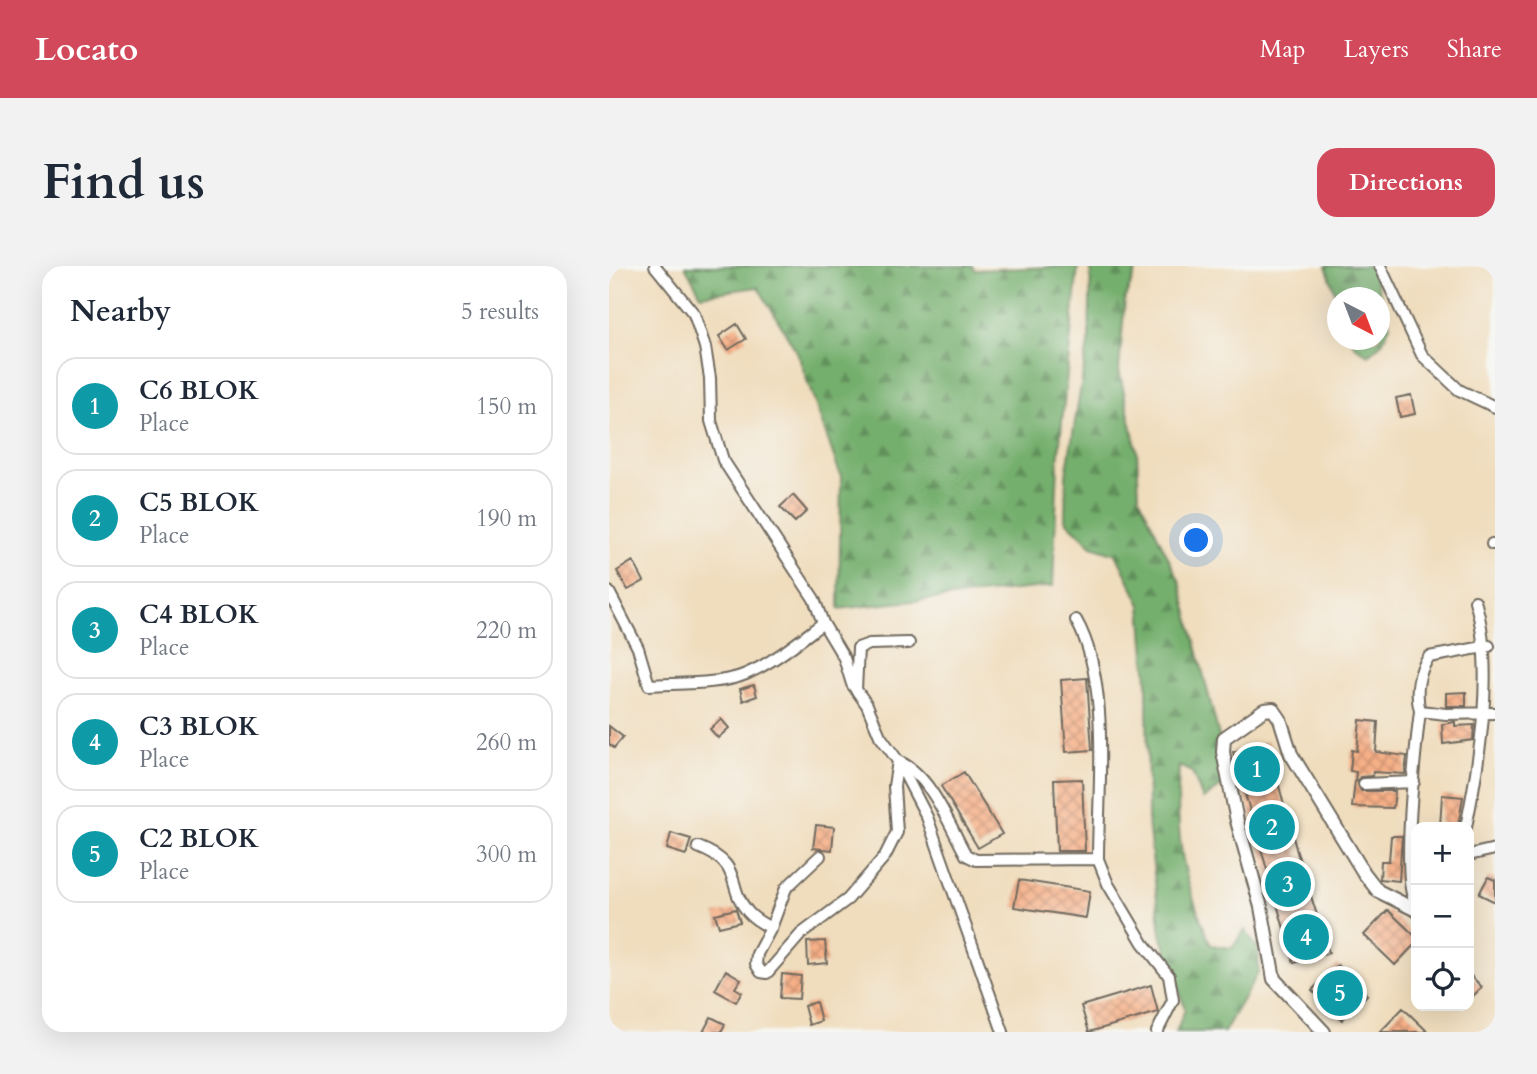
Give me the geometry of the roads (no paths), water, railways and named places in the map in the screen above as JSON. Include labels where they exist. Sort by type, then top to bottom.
[{"type":"street","points":[[655,266],[694,314],[705,347],[710,378],[711,421],[723,460],[814,599],[856,690],[867,705],[880,736],[898,761],[927,817],[1003,1032]]},
{"type":"street","points":[[1380,266],[1422,355],[1459,390],[1495,407]]},
{"type":"street","points":[[609,592],[638,648],[649,685],[744,675],[823,623]]},
{"type":"street","points":[[1467,822],[1493,713],[1489,646],[1482,614],[1475,601]]},
{"type":"street","points":[[1076,620],[1088,641],[1097,674],[1097,859],[1108,884],[1143,943],[1169,976],[1173,1000],[1157,1032]]},
{"type":"street","points":[[856,690],[857,648],[869,644],[909,643]]},
{"type":"street","points":[[1411,888],[1409,881],[1420,677],[1429,657],[1489,646]]},
{"type":"street","points":[[1324,1032],[1274,979],[1261,907],[1237,821],[1223,752],[1224,738],[1264,710],[1273,709],[1280,719],[1291,754],[1364,873],[1378,891],[1411,908]]},
{"type":"street","points":[[1420,711],[1457,715],[1493,713]]},
{"type":"street","points":[[898,761],[910,766],[926,783],[966,855],[976,860],[1097,859]]},
{"type":"street","points":[[820,856],[786,888],[771,928],[757,954],[756,964],[761,972],[767,973],[801,934],[848,899],[885,856],[897,832],[894,786],[898,761]]},
{"type":"street","points":[[1364,784],[1414,782]]},
{"type":"street","points":[[698,847],[724,861],[735,879],[746,911],[771,928]]},
{"type":"street","points":[[1474,854],[1495,849]]},
{"type":"place","name":"C6 BLOK","points":[[1257,769]]},
{"type":"place","name":"C5 BLOK","points":[[1272,827]]},
{"type":"place","name":"C4 BLOK","points":[[1288,884]]},
{"type":"place","name":"C3 BLOK","points":[[1306,937]]},
{"type":"place","name":"C2 BLOK","points":[[1340,993]]}]
